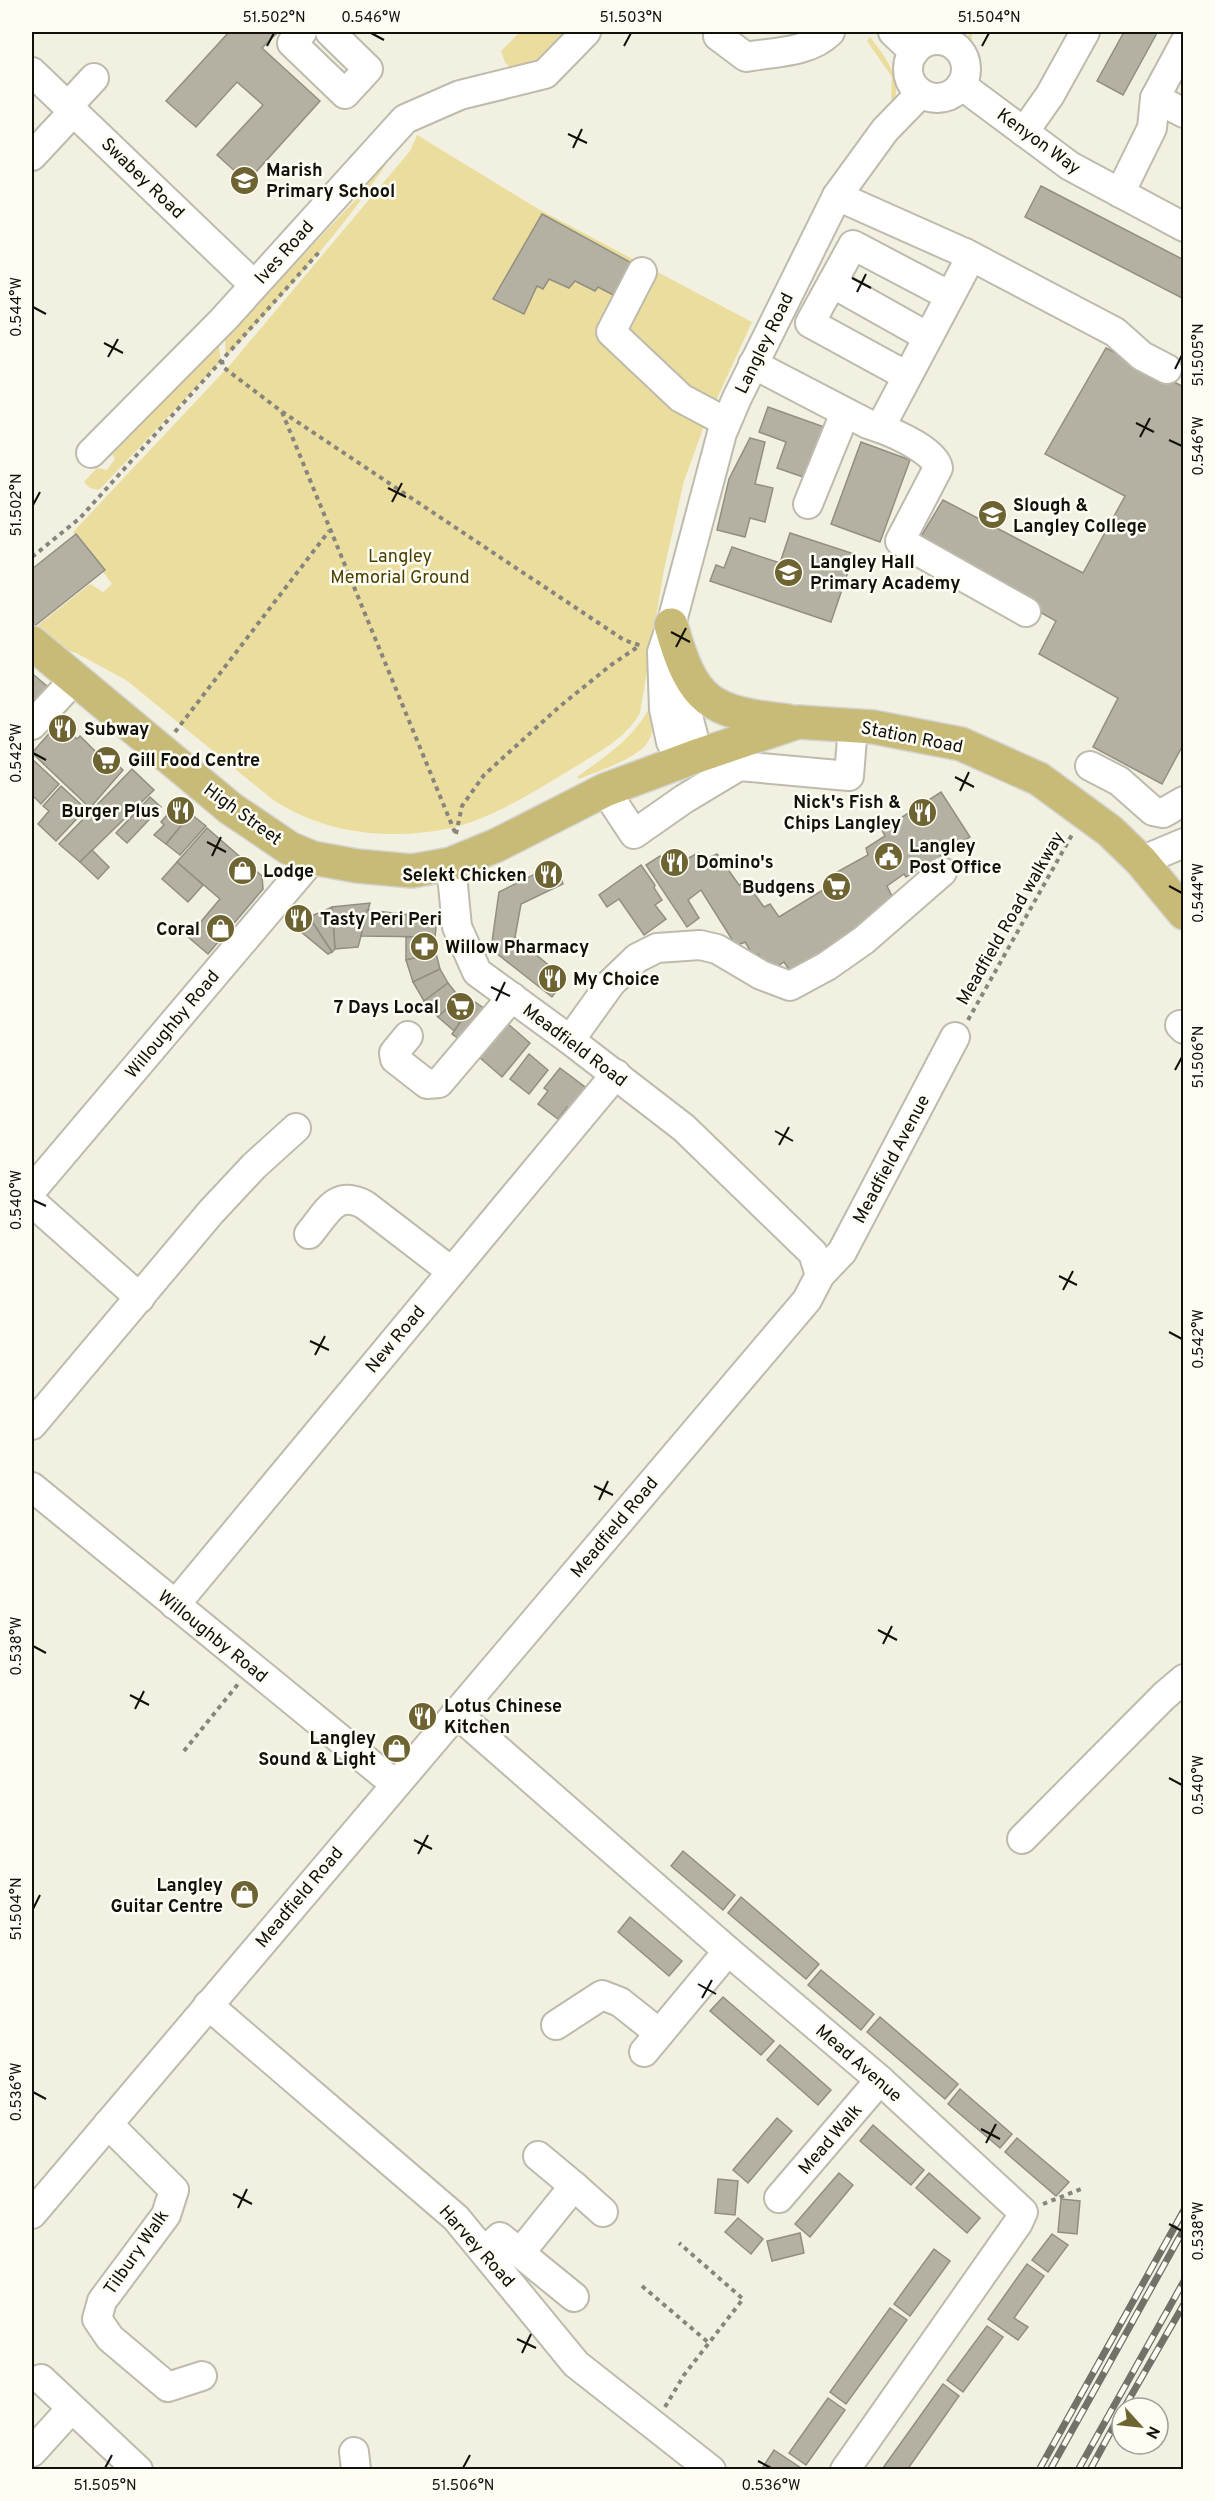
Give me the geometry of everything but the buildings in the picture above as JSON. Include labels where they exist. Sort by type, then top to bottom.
[{"type":"main road","points":[[658,640],[680,656],[689,675],[709,701],[730,712],[744,716],[798,723]]},
{"type":"main road","name":"High Street","points":[[32,643],[230,808],[289,848],[313,858],[357,866],[412,871],[457,853],[497,846],[686,745]]},
{"type":"main road","points":[[686,745],[744,716]]},
{"type":"main road","name":"Station Road","points":[[686,745],[798,723],[873,727],[961,744],[1039,779],[1086,811],[1141,861],[1184,913]]},
{"type":"main road","name":"High Street","points":[[497,846],[575,788],[686,745]]},
{"type":"street","points":[[302,32],[292,43],[345,94],[368,69],[330,32]]},
{"type":"street","name":"Ives Road","points":[[100,450],[223,320],[405,119],[460,95],[545,74],[586,32]]},
{"type":"street","points":[[718,36],[746,57],[804,47],[823,39],[830,32]]},
{"type":"street","points":[[893,32],[914,52]]},
{"type":"street","points":[[1024,132],[1050,95],[1085,32]]},
{"type":"street","points":[[952,37],[966,66],[961,85],[955,92],[938,98],[921,93],[915,88],[908,74],[910,58],[914,52],[930,41],[952,37]]},
{"type":"street","points":[[1120,193],[1152,128],[1155,98],[1184,44]]},
{"type":"street","name":"Swabey Road","points":[[32,72],[254,285]]},
{"type":"street","points":[[32,156],[94,78]]},
{"type":"street","name":"Kenyon Way","points":[[961,85],[1070,166],[1184,227]]},
{"type":"street","name":"Langley Road","points":[[686,745],[672,652],[658,640],[726,422],[837,196],[885,130],[921,93]]},
{"type":"street","points":[[1155,98],[1184,113]]},
{"type":"street","points":[[837,196],[965,253],[1115,332],[1142,356],[1167,369]]},
{"type":"street","points":[[907,376],[810,323],[853,245],[950,296]]},
{"type":"street","points":[[880,428],[965,268],[968,258],[965,253]]},
{"type":"street","points":[[642,272],[611,332],[681,398],[726,422]]},
{"type":"street","points":[[832,283],[928,337]]},
{"type":"street","points":[[753,364],[927,452],[934,458],[938,468],[900,541],[1026,612]]},
{"type":"street","points":[[808,504],[845,412]]},
{"type":"street","points":[[32,725],[74,680]]},
{"type":"street","points":[[605,790],[634,834],[684,799],[739,766],[849,776],[853,726]]},
{"type":"street","points":[[1090,766],[1119,781],[1153,811],[1163,813],[1184,801]]},
{"type":"street","points":[[1141,861],[1184,843]]},
{"type":"street","name":"Meadfield Road","points":[[32,2214],[807,1300],[820,1275],[813,1252],[684,1128],[616,1074],[477,972],[457,927],[457,853]]},
{"type":"street","name":"Willoughby Road","points":[[32,1190],[313,858]]},
{"type":"street","points":[[570,1040],[611,983],[638,958],[657,948],[700,945],[717,949],[760,975],[790,986],[827,966],[864,940],[942,872]]},
{"type":"street","points":[[408,1036],[394,1053],[395,1059],[427,1084],[439,1083],[512,997]]},
{"type":"street","name":"Meadfield Avenue","points":[[820,1275],[842,1252],[955,1037]]},
{"type":"street","name":"New Road","points":[[175,1605],[616,1074]]},
{"type":"street","points":[[32,1425],[211,1212],[254,1166],[296,1128]]},
{"type":"street","points":[[309,1234],[338,1201],[345,1197],[352,1198],[365,1205],[451,1271]]},
{"type":"street","points":[[32,1202],[140,1298]]},
{"type":"street","name":"Willoughby Road","points":[[32,1487],[395,1784]]},
{"type":"street","points":[[1022,1839],[1166,1694],[1184,1679]]},
{"type":"street","name":"Mead Avenue","points":[[456,1713],[728,1951],[880,2080],[1023,2212]]},
{"type":"street","points":[[556,2025],[602,1995],[621,2002],[652,2043],[728,1951]]},
{"type":"street","name":"Harvey Road","points":[[208,2005],[456,2218],[576,2364],[654,2426],[695,2465]]},
{"type":"street","name":"Mead Walk","points":[[779,2198],[880,2080]]},
{"type":"street","name":"Tilbury Walk","points":[[108,2124],[174,2190],[166,2215],[102,2301],[97,2319],[110,2338],[168,2387],[202,2376]]},
{"type":"street","points":[[538,2156],[603,2212]]},
{"type":"street","points":[[520,2253],[574,2186]]},
{"type":"street","points":[[845,2469],[1012,2232],[1023,2212]]},
{"type":"street","points":[[485,2252],[500,2237],[574,2297]]},
{"type":"street","points":[[41,2379],[138,2469]]},
{"type":"street","points":[[32,2452],[71,2409]]},
{"type":"path","points":[[223,320],[223,367],[281,411],[624,640],[658,640]]},
{"type":"path","points":[[281,411],[457,853]]},
{"type":"path","points":[[161,750],[329,530]]},
{"type":"path","points":[[457,853],[462,806],[484,775],[559,707],[611,665],[658,640]]},
{"type":"path","name":"Meadfield Road walkway","points":[[955,1037],[967,1020],[1086,811]]},
{"type":"path","points":[[184,1751],[252,1667]]},
{"type":"path","points":[[1023,2212],[1081,2189]]},
{"type":"path","points":[[654,2426],[684,2375],[743,2299],[679,2243]]},
{"type":"path","points":[[642,2286],[709,2343]]},
{"type":"green space","points":[[520,32],[569,32],[546,57],[516,74],[505,62],[501,51]]},
{"type":"green space","points":[[972,32],[970,83],[965,45]]},
{"type":"green space","points":[[870,37],[890,66],[896,82],[895,100],[891,99],[892,77],[867,41]]},
{"type":"green space","name":"Langley Memorial Ground","points":[[417,135],[540,210],[752,322],[703,429],[684,481],[664,570],[640,713],[634,723],[618,739],[599,752],[528,795],[482,818],[451,828],[428,832],[381,834],[335,827],[292,811],[272,799],[126,680],[76,653],[45,642],[32,630],[90,584],[103,592],[112,584],[73,532],[230,365],[410,151]]},
{"type":"green space","points":[[390,158],[333,236],[226,357],[224,326],[268,284],[274,286],[362,193],[361,186]]},
{"type":"green space","points":[[217,335],[221,361],[99,490],[90,488],[84,482],[97,468],[107,470],[115,459],[111,452]]},
{"type":"green space","points":[[650,707],[655,716],[650,737],[644,747],[618,763],[579,779],[577,777],[627,738]]},
{"type":"railway","points":[[1039,2470],[1184,2210]]},
{"type":"railway","points":[[1050,2470],[1184,2229]]},
{"type":"railway","points":[[1078,2470],[1184,2281]]},
{"type":"railway","points":[[1131,2396],[1184,2304]]},
{"type":"railway","points":[[1090,2470],[1110,2433]]},
{"type":"place","name":"Marish Primary School","points":[[245,180]]},
{"type":"place","name":"Slough & Langley College","points":[[992,515]]},
{"type":"place","name":"Langley Hall Primary Academy","points":[[789,572]]},
{"type":"place","name":"Subway","points":[[63,729]]},
{"type":"place","name":"Gill Food Centre","points":[[107,760]]},
{"type":"place","name":"Burger Plus","points":[[181,811]]},
{"type":"place","name":"Nick's Fish & Chips Langley","points":[[922,812]]},
{"type":"place","name":"Langley Post Office","points":[[888,856]]},
{"type":"place","name":"Domino's","points":[[675,862]]},
{"type":"place","name":"Lodge","points":[[242,871]]},
{"type":"place","name":"Selekt Chicken","points":[[548,875]]},
{"type":"place","name":"Budgens","points":[[836,887]]},
{"type":"place","name":"Tasty Peri Peri","points":[[299,919]]},
{"type":"place","name":"Coral","points":[[221,929]]},
{"type":"place","name":"Willow Pharmacy","points":[[424,947]]},
{"type":"place","name":"My Choice","points":[[552,979]]},
{"type":"place","name":"7 Days Local","points":[[460,1007]]},
{"type":"place","name":"Lotus Chinese Kitchen","points":[[423,1716]]},
{"type":"place","name":"Langley Sound & Light","points":[[397,1748]]},
{"type":"place","name":"Langley Guitar Centre","points":[[244,1895]]}]
